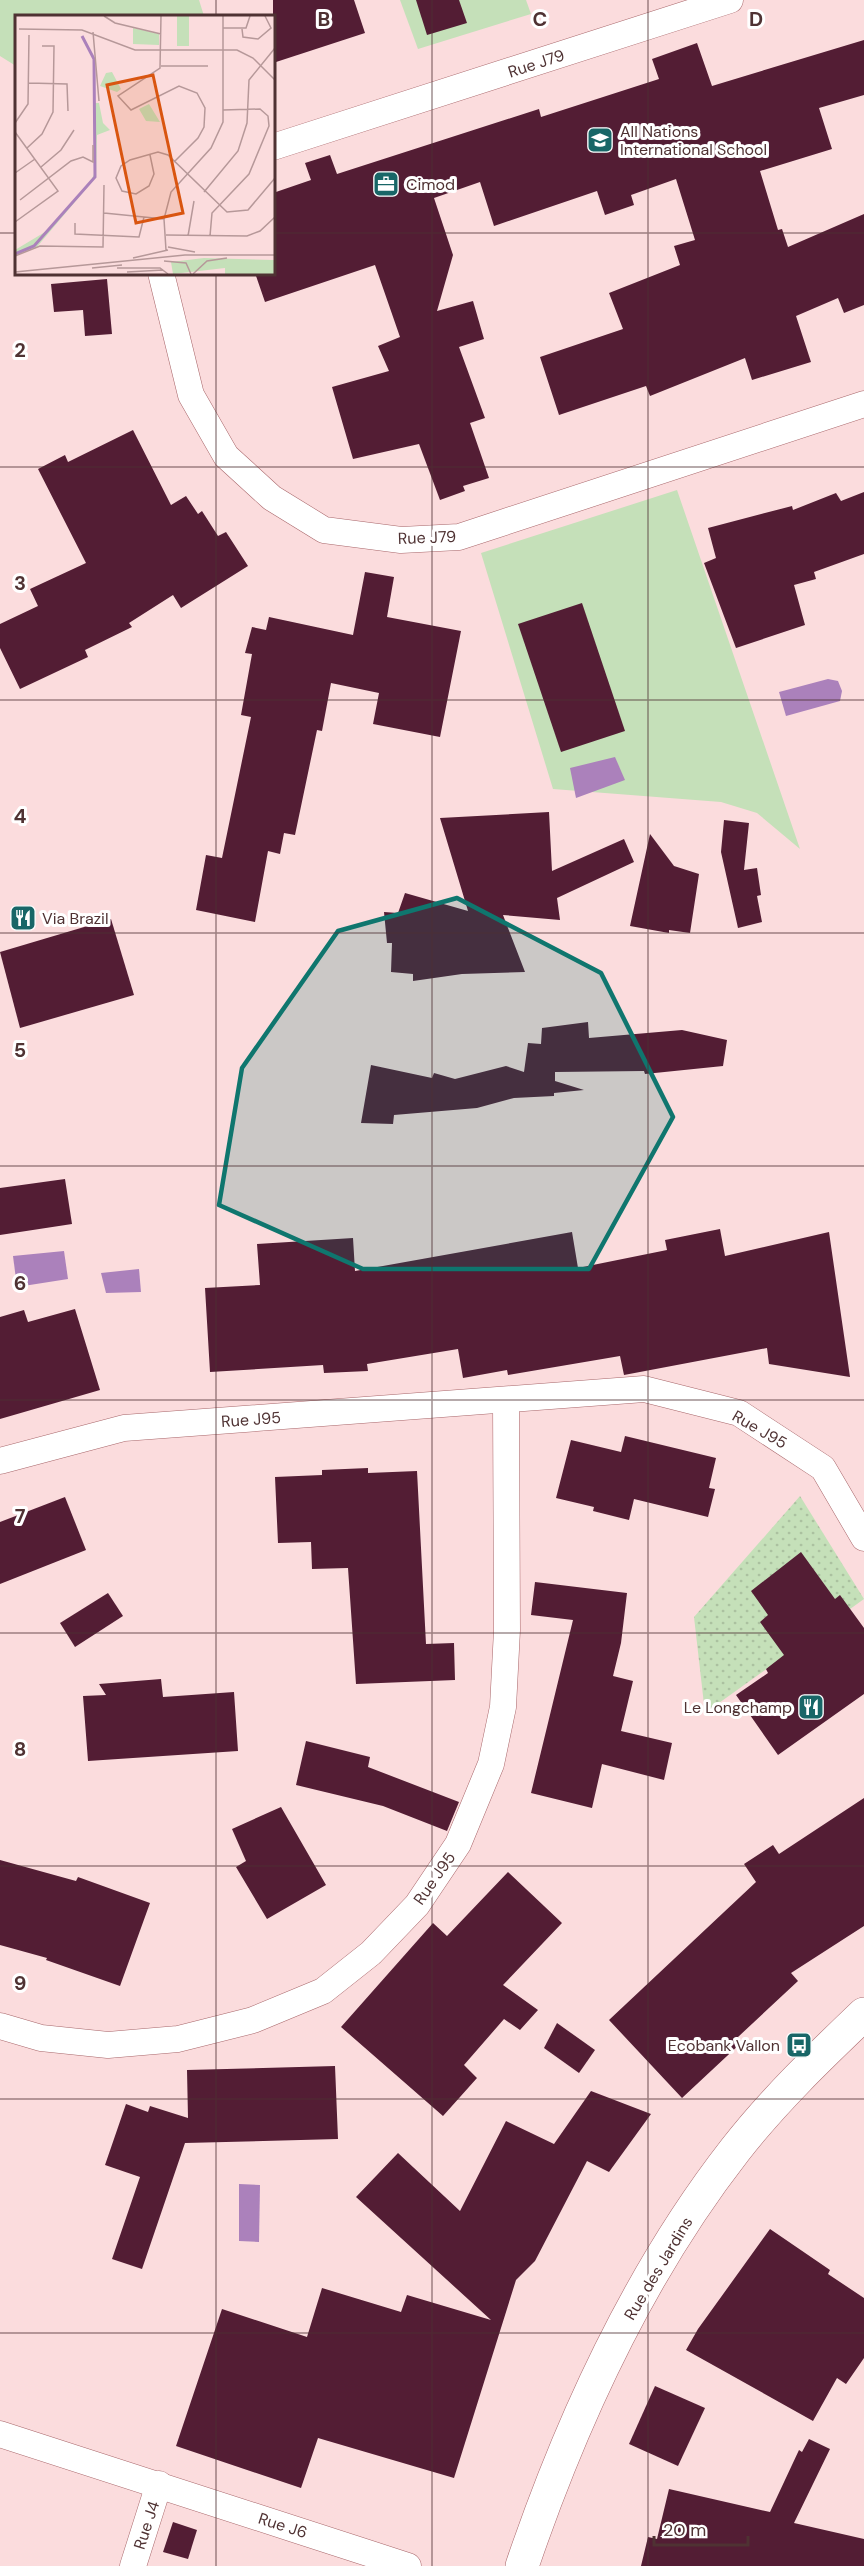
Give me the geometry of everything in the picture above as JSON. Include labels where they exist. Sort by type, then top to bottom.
[{"type":"main road","name":"Rue des Jardins","points":[[522,2566],[546,2495],[581,2411],[624,2327],[676,2235],[735,2150],[803,2072],[864,2014]]},
{"type":"street","name":"Rue J79","points":[[274,147],[730,0]]},
{"type":"street","name":"Rue J79","points":[[161,274],[191,395],[226,456],[272,498],[324,530],[401,540],[459,537],[864,404]]},
{"type":"street","name":"Rue J95","points":[[0,1461],[124,1428],[644,1389],[739,1413],[823,1468],[864,1538]]},
{"type":"street","name":"Rue J95","points":[[0,2026],[40,2038],[108,2045],[178,2039],[253,2020],[322,1991],[371,1953],[417,1905],[458,1844],[491,1764],[503,1707],[507,1630],[506,1401]]},
{"type":"street","name":"Rue J6","points":[[0,2434],[408,2566]]},
{"type":"street","name":"Rue J4","points":[[133,2566],[159,2484]]},
{"type":"highlighted area","points":[[457,898],[601,973],[673,1117],[589,1269],[363,1269],[219,1205],[242,1068],[338,931]]},
{"type":"green space","points":[[0,0],[199,0],[204,15],[15,15],[15,65],[0,56]]},
{"type":"green space","points":[[400,0],[526,0],[531,14],[418,49]]},
{"type":"green space","points":[[677,490],[800,849],[757,813],[721,802],[553,789],[481,553]]},
{"type":"green space","points":[[800,1496],[864,1599],[705,1713],[694,1617]]},
{"type":"shaded area","points":[[828,679],[838,681],[842,691],[840,701],[786,716],[779,692]]},
{"type":"shaded area","points":[[615,757],[625,780],[576,798],[570,768]]},
{"type":"shaded area","points":[[64,1251],[68,1279],[17,1287],[13,1256]]},
{"type":"shaded area","points":[[139,1269],[141,1292],[106,1293],[101,1273]]},
{"type":"shaded area","points":[[239,2184],[260,2185],[259,2242],[239,2241]]},
{"type":"building","points":[[273,0],[354,0],[365,33],[274,63]]},
{"type":"building","points":[[416,0],[459,0],[467,23],[427,35]]},
{"type":"building","points":[[864,40],[864,95],[819,108],[832,149],[760,171],[778,230],[782,229],[788,247],[864,214],[864,305],[844,313],[838,298],[796,316],[811,362],[752,380],[745,358],[650,396],[646,386],[559,415],[540,357],[623,329],[609,293],[680,265],[674,246],[695,240],[676,179],[631,195],[634,205],[605,215],[597,191],[494,226],[480,182],[434,198],[453,255],[437,311],[473,301],[484,339],[459,347],[485,418],[470,423],[489,478],[463,486],[465,491],[440,500],[419,444],[353,459],[332,387],[389,371],[378,346],[400,337],[375,265],[265,302],[255,274],[274,274],[274,193],[311,180],[305,163],[330,155],[337,174],[539,109],[541,117],[659,79],[652,59],[697,43],[712,86]]},
{"type":"building","points":[[107,279],[112,334],[85,336],[83,310],[54,312],[51,284]]},
{"type":"building","points":[[133,430],[171,505],[186,496],[198,514],[202,511],[218,536],[226,532],[248,566],[181,608],[173,595],[129,623],[132,627],[85,650],[88,657],[20,689],[0,648],[0,624],[38,606],[30,589],[86,563],[38,469],[65,455],[68,462]]},
{"type":"building","points":[[864,492],[864,554],[814,572],[816,579],[794,585],[805,625],[736,648],[704,563],[716,558],[708,528],[792,506],[793,510],[836,493],[841,501]]},
{"type":"building","points":[[365,572],[394,577],[387,617],[461,631],[440,737],[373,724],[379,693],[331,683],[322,731],[317,730],[295,835],[284,833],[280,854],[268,851],[255,922],[196,910],[206,855],[222,858],[251,717],[241,715],[252,654],[245,653],[252,627],[266,630],[269,617],[353,635]]},
{"type":"building","points":[[582,603],[625,731],[561,752],[518,624]]},
{"type":"building","points":[[549,812],[552,871],[624,839],[634,862],[557,898],[560,920],[503,915],[525,972],[462,974],[413,981],[413,974],[391,972],[392,943],[387,943],[384,912],[398,913],[405,893],[468,911],[440,818]]},
{"type":"building","points":[[724,820],[749,823],[744,870],[757,868],[761,895],[757,896],[762,922],[738,928],[721,852]]},
{"type":"building","points":[[650,834],[674,866],[699,874],[690,933],[669,930],[669,933],[630,926]]},
{"type":"building","points":[[111,919],[134,995],[20,1028],[0,952]]},
{"type":"building","points":[[588,1022],[589,1038],[682,1030],[727,1040],[723,1066],[645,1074],[644,1071],[555,1072],[555,1081],[584,1090],[554,1093],[554,1096],[514,1098],[477,1108],[394,1115],[393,1124],[361,1123],[371,1065],[432,1078],[434,1073],[455,1079],[506,1066],[524,1072],[528,1043],[541,1044],[542,1028]]},
{"type":"building","points":[[65,1179],[72,1224],[0,1235],[0,1188]]},
{"type":"building","points":[[720,1229],[725,1256],[829,1232],[850,1377],[769,1364],[767,1348],[624,1375],[620,1356],[508,1375],[507,1370],[463,1378],[458,1349],[367,1364],[368,1371],[324,1373],[323,1365],[210,1372],[205,1288],[260,1285],[257,1244],[353,1238],[355,1271],[572,1232],[578,1268],[667,1250],[665,1240]]},
{"type":"building","points":[[75,1309],[100,1390],[0,1419],[0,1317],[24,1310],[28,1322]]},
{"type":"building","points":[[625,1436],[716,1458],[709,1488],[715,1489],[708,1517],[634,1499],[629,1520],[593,1511],[594,1507],[556,1498],[571,1440],[621,1452]]},
{"type":"building","points":[[368,1468],[368,1473],[417,1471],[426,1644],[454,1643],[455,1680],[356,1684],[348,1568],[312,1569],[311,1542],[278,1543],[275,1477],[322,1475],[322,1470]]},
{"type":"building","points":[[65,1497],[86,1550],[0,1584],[0,1522]]},
{"type":"building","points":[[801,1552],[835,1599],[840,1595],[864,1628],[864,1694],[778,1755],[736,1695],[768,1673],[766,1669],[784,1655],[760,1622],[768,1615],[751,1591]]},
{"type":"building","points":[[535,1582],[627,1593],[621,1643],[613,1676],[633,1681],[621,1731],[672,1743],[664,1780],[602,1764],[592,1808],[531,1793],[573,1620],[531,1615]]},
{"type":"building","points":[[108,1593],[123,1616],[75,1647],[60,1623]]},
{"type":"building","points":[[161,1679],[163,1697],[234,1692],[238,1751],[88,1761],[83,1696],[106,1695],[99,1684]]},
{"type":"building","points":[[306,1741],[370,1757],[368,1767],[459,1802],[447,1831],[383,1806],[296,1785]]},
{"type":"building","points":[[864,1798],[864,1926],[791,1973],[798,1981],[738,2037],[742,2042],[682,2098],[609,2020],[756,1882],[744,1864],[773,1845],[779,1854]]},
{"type":"building","points":[[281,1807],[326,1885],[267,1919],[236,1867],[246,1861],[232,1829]]},
{"type":"building","points":[[0,1860],[76,1881],[78,1877],[150,1903],[120,1986],[46,1960],[47,1958],[0,1945]]},
{"type":"building","points":[[508,1872],[562,1923],[503,1985],[538,2010],[520,2030],[504,2019],[464,2065],[477,2078],[443,2116],[341,2027],[433,1923],[447,1936]]},
{"type":"building","points":[[557,2023],[595,2050],[579,2073],[544,2048]]},
{"type":"building","points":[[335,2066],[338,2139],[185,2143],[142,2269],[112,2259],[140,2177],[105,2165],[126,2104],[148,2112],[150,2106],[188,2118],[187,2070]]},
{"type":"building","points":[[591,2091],[651,2114],[609,2172],[587,2161],[535,2261],[516,2280],[454,2478],[318,2438],[301,2488],[176,2446],[222,2309],[307,2337],[322,2288],[401,2312],[407,2295],[491,2320],[356,2197],[398,2153],[460,2211],[506,2121],[554,2144]]},
{"type":"building","points":[[770,2229],[830,2270],[828,2274],[864,2298],[864,2358],[846,2384],[837,2378],[813,2421],[686,2350],[698,2329]]},
{"type":"building","points":[[655,2386],[705,2408],[678,2466],[629,2444]]},
{"type":"building","points":[[809,2439],[830,2449],[794,2523],[864,2539],[864,2566],[641,2566],[648,2537],[657,2539],[669,2489],[770,2512],[799,2450],[802,2452]]},
{"type":"building","points":[[173,2522],[197,2530],[188,2559],[163,2552]]},
{"type":"place","name":"All Nations International School","points":[[600,140]]},
{"type":"place","name":"Cimod","points":[[386,184]]},
{"type":"place","name":"Via Brazil","points":[[23,918]]},
{"type":"place","name":"Le Longchamp","points":[[811,1707]]},
{"type":"place","name":"Ecobank Vallon","points":[[799,2045]]}]
